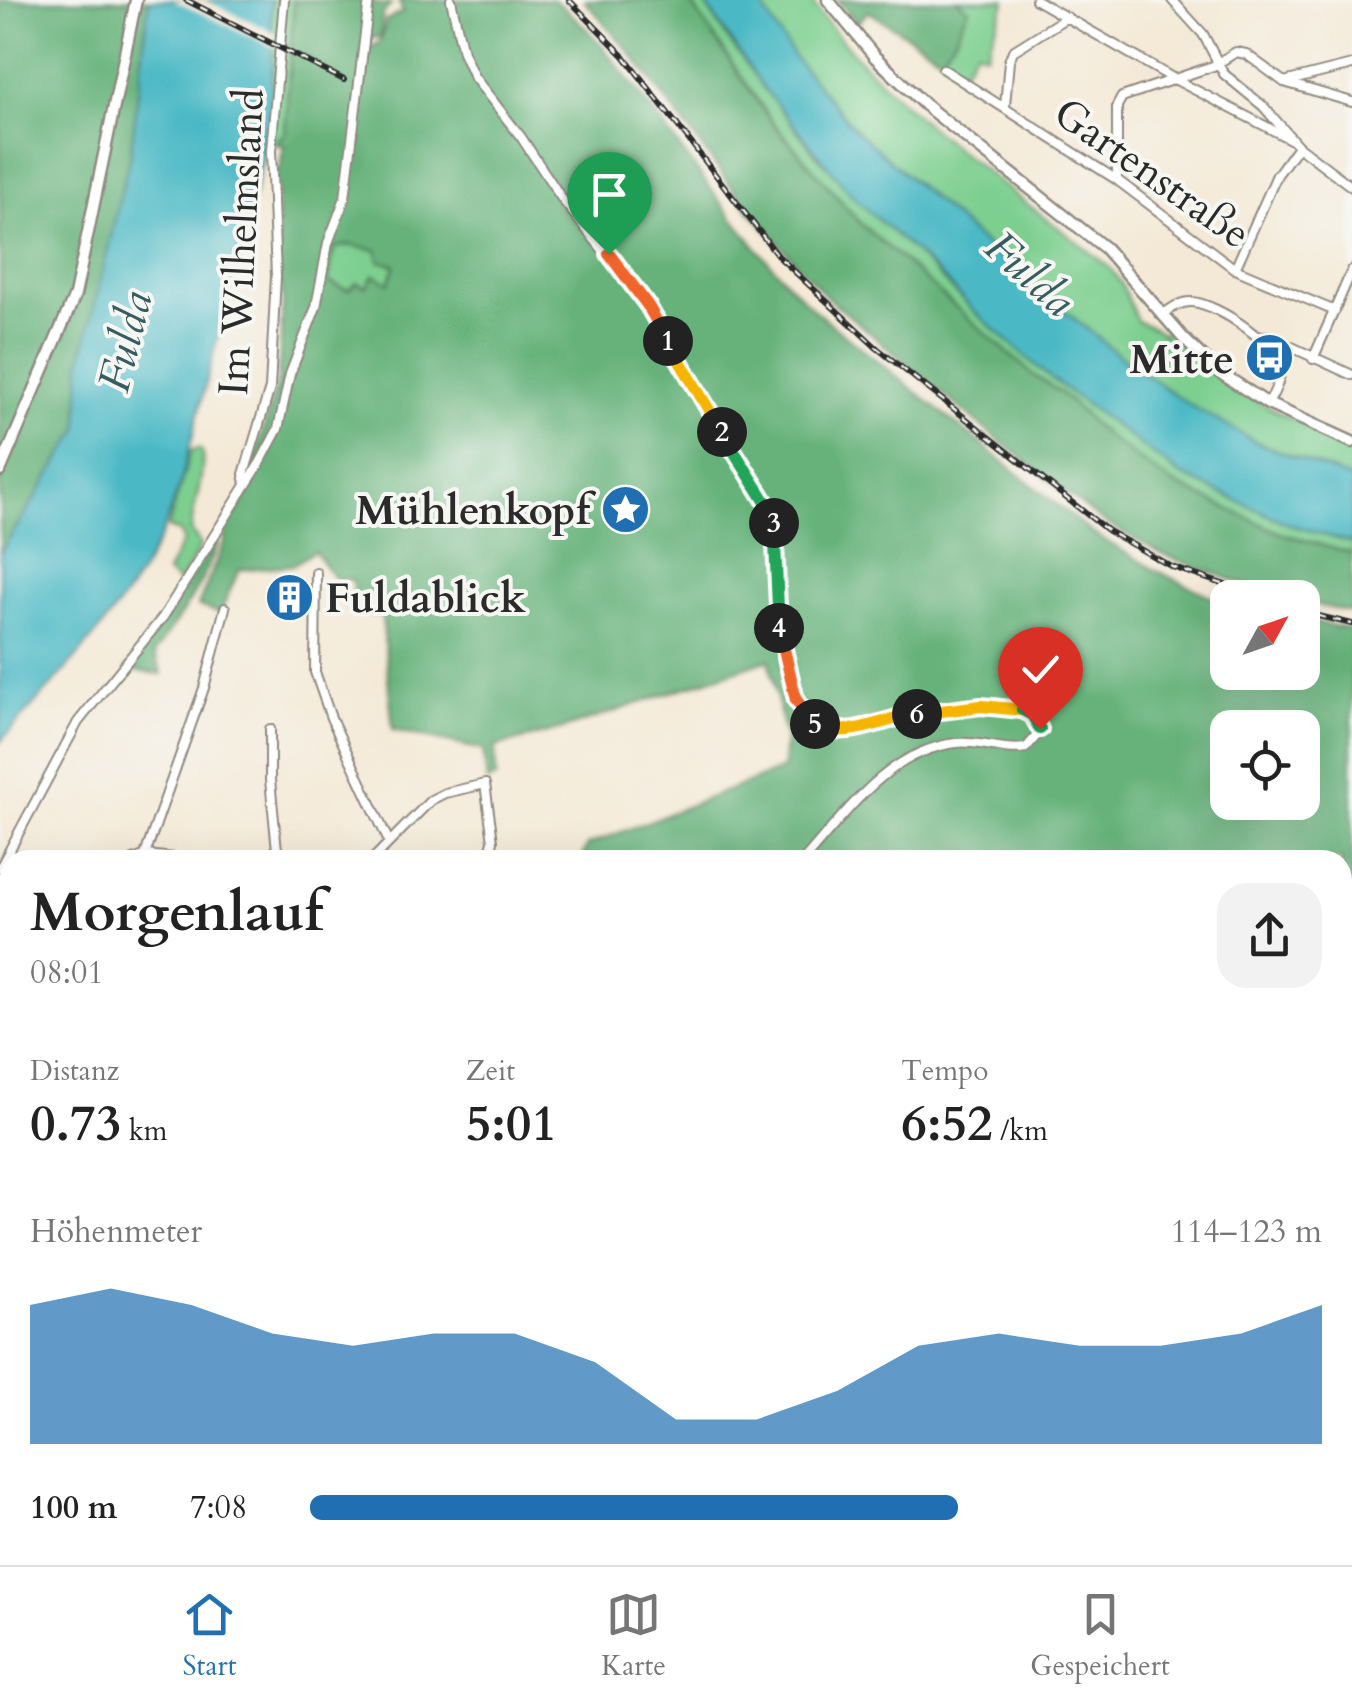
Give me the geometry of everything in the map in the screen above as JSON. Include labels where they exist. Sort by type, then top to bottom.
[{"type":"main road","points":[[0,471],[75,294],[136,0]]},
{"type":"main road","points":[[828,0],[876,57],[953,129],[1093,237],[1216,370],[1268,404],[1352,442]]},
{"type":"street","name":"Im Wilhelmsland","points":[[246,484],[244,474],[270,388],[276,276],[271,151],[284,0]]},
{"type":"street","points":[[10,850],[66,744],[95,700],[163,616],[278,429],[290,374],[316,307],[328,243],[345,198],[369,0]]},
{"type":"street","points":[[450,0],[462,52],[474,77],[521,137],[562,199],[648,306],[767,504],[777,538],[781,640],[796,700],[804,714],[819,727],[832,730],[981,706],[1017,708],[1038,722],[1039,733],[1024,749],[968,742],[946,744],[895,766],[873,783],[813,850]]},
{"type":"street","points":[[1036,0],[1295,143],[1352,187]]},
{"type":"street","points":[[1172,0],[1203,34],[1224,74],[1263,106],[1295,143]]},
{"type":"street","points":[[1005,106],[1013,51],[1067,17]]},
{"type":"street","points":[[1117,180],[1119,101],[1126,94],[1176,80],[1231,54],[1241,52],[1284,82],[1352,102]]},
{"type":"street","points":[[1284,82],[1352,65]]},
{"type":"street","name":"Gartenstraße","points":[[944,69],[1117,180],[1235,269],[1335,311]]},
{"type":"street","points":[[1235,269],[1295,143]]},
{"type":"street","points":[[1313,359],[1352,270]]},
{"type":"street","points":[[1164,314],[1181,303],[1194,302],[1258,336],[1280,368],[1268,404]]},
{"type":"street","points":[[1258,336],[1268,336],[1352,375]]},
{"type":"street","points":[[316,573],[316,672],[331,718],[389,842]]},
{"type":"street","points":[[147,850],[204,688],[225,608]]},
{"type":"street","points":[[270,730],[277,850]]},
{"type":"street","points":[[381,850],[431,800],[484,784],[493,841],[491,850]]},
{"type":"green space","points":[[0,0],[149,0],[131,152],[81,361],[79,430],[0,553]]},
{"type":"green space","points":[[271,0],[294,0],[285,133],[263,155],[270,98]]},
{"type":"green space","points":[[294,0],[373,0],[373,4],[391,4],[383,14],[380,38],[369,37],[369,48],[381,41],[386,21],[403,12],[398,0],[554,0],[606,51],[749,239],[815,311],[1092,533],[1210,596],[1210,690],[1320,690],[1320,623],[1352,630],[1352,850],[585,850],[588,845],[783,769],[785,737],[769,659],[566,728],[495,747],[496,778],[487,781],[483,750],[393,730],[382,616],[354,613],[353,580],[335,579],[314,551],[293,565],[239,570],[220,613],[198,606],[225,540],[224,530],[251,488],[254,460],[278,380],[283,303],[276,170],[284,145],[274,144],[285,133]],"holes":[[[348,245],[377,250],[379,261],[395,265],[389,283],[374,275],[366,287],[357,283],[348,290],[328,282],[334,248]]]},
{"type":"green space","points":[[584,0],[689,0],[770,120],[861,224],[1105,435],[1170,482],[1280,533],[1352,554],[1352,613],[1320,606],[1320,580],[1232,580],[1164,555],[1102,521],[827,297],[749,210],[633,56]]},
{"type":"green space","points":[[689,0],[703,0],[815,154],[976,313],[1048,376],[1181,475],[1291,525],[1352,543],[1352,554],[1280,533],[1170,482],[1105,435],[861,224],[771,120]]},
{"type":"green space","points":[[758,0],[810,0],[876,77],[912,111],[1110,268],[1137,321],[1163,335],[1167,327],[1231,384],[1276,411],[1352,447],[1352,479],[1256,442],[1193,407],[1129,363],[1008,265],[856,131],[794,57]]},
{"type":"green space","points":[[837,0],[957,0],[969,9],[941,57],[868,11],[857,24]]},
{"type":"green space","points":[[957,0],[1006,0],[986,54],[976,50],[963,71],[941,57],[969,9]]},
{"type":"green space","points":[[347,245],[377,250],[389,264],[396,264],[389,283],[349,290],[328,283],[334,248]]},
{"type":"green space","points":[[202,451],[202,471],[191,531],[201,545],[180,583],[167,573],[183,540],[179,532],[168,528],[190,452]]},
{"type":"green space","points":[[214,540],[217,545],[205,574],[154,653],[162,674],[126,670],[168,616]]},
{"type":"water","name":"Fulda","points":[[149,0],[271,0],[269,134],[181,482],[162,533],[148,561],[110,616],[0,742],[0,553],[79,430],[81,361],[131,152]]},
{"type":"water","points":[[703,0],[758,0],[794,57],[856,131],[1008,265],[1129,363],[1193,407],[1256,442],[1352,479],[1352,543],[1291,525],[1181,475],[1048,376],[855,199],[764,89]]},
{"type":"pier","points":[[173,0],[204,0],[276,33],[276,48]]},
{"type":"railway","points":[[186,0],[344,80]]},
{"type":"railway","points":[[569,0],[624,56],[779,257],[877,348],[1108,531],[1172,567],[1211,580]]},
{"type":"railway","points":[[1320,616],[1352,624]]},
{"type":"place","name":"Mitte","points":[[1269,358]]},
{"type":"place","name":"Mühlenkopf","points":[[625,509]]},
{"type":"place","name":"Fuldablick","points":[[290,597]]},
{"type":"route","points":[[609,254],[648,306],[770,510],[777,538],[781,640],[796,700],[804,714],[825,730],[848,730],[908,715],[1004,707],[1028,712],[1040,729]]}]
